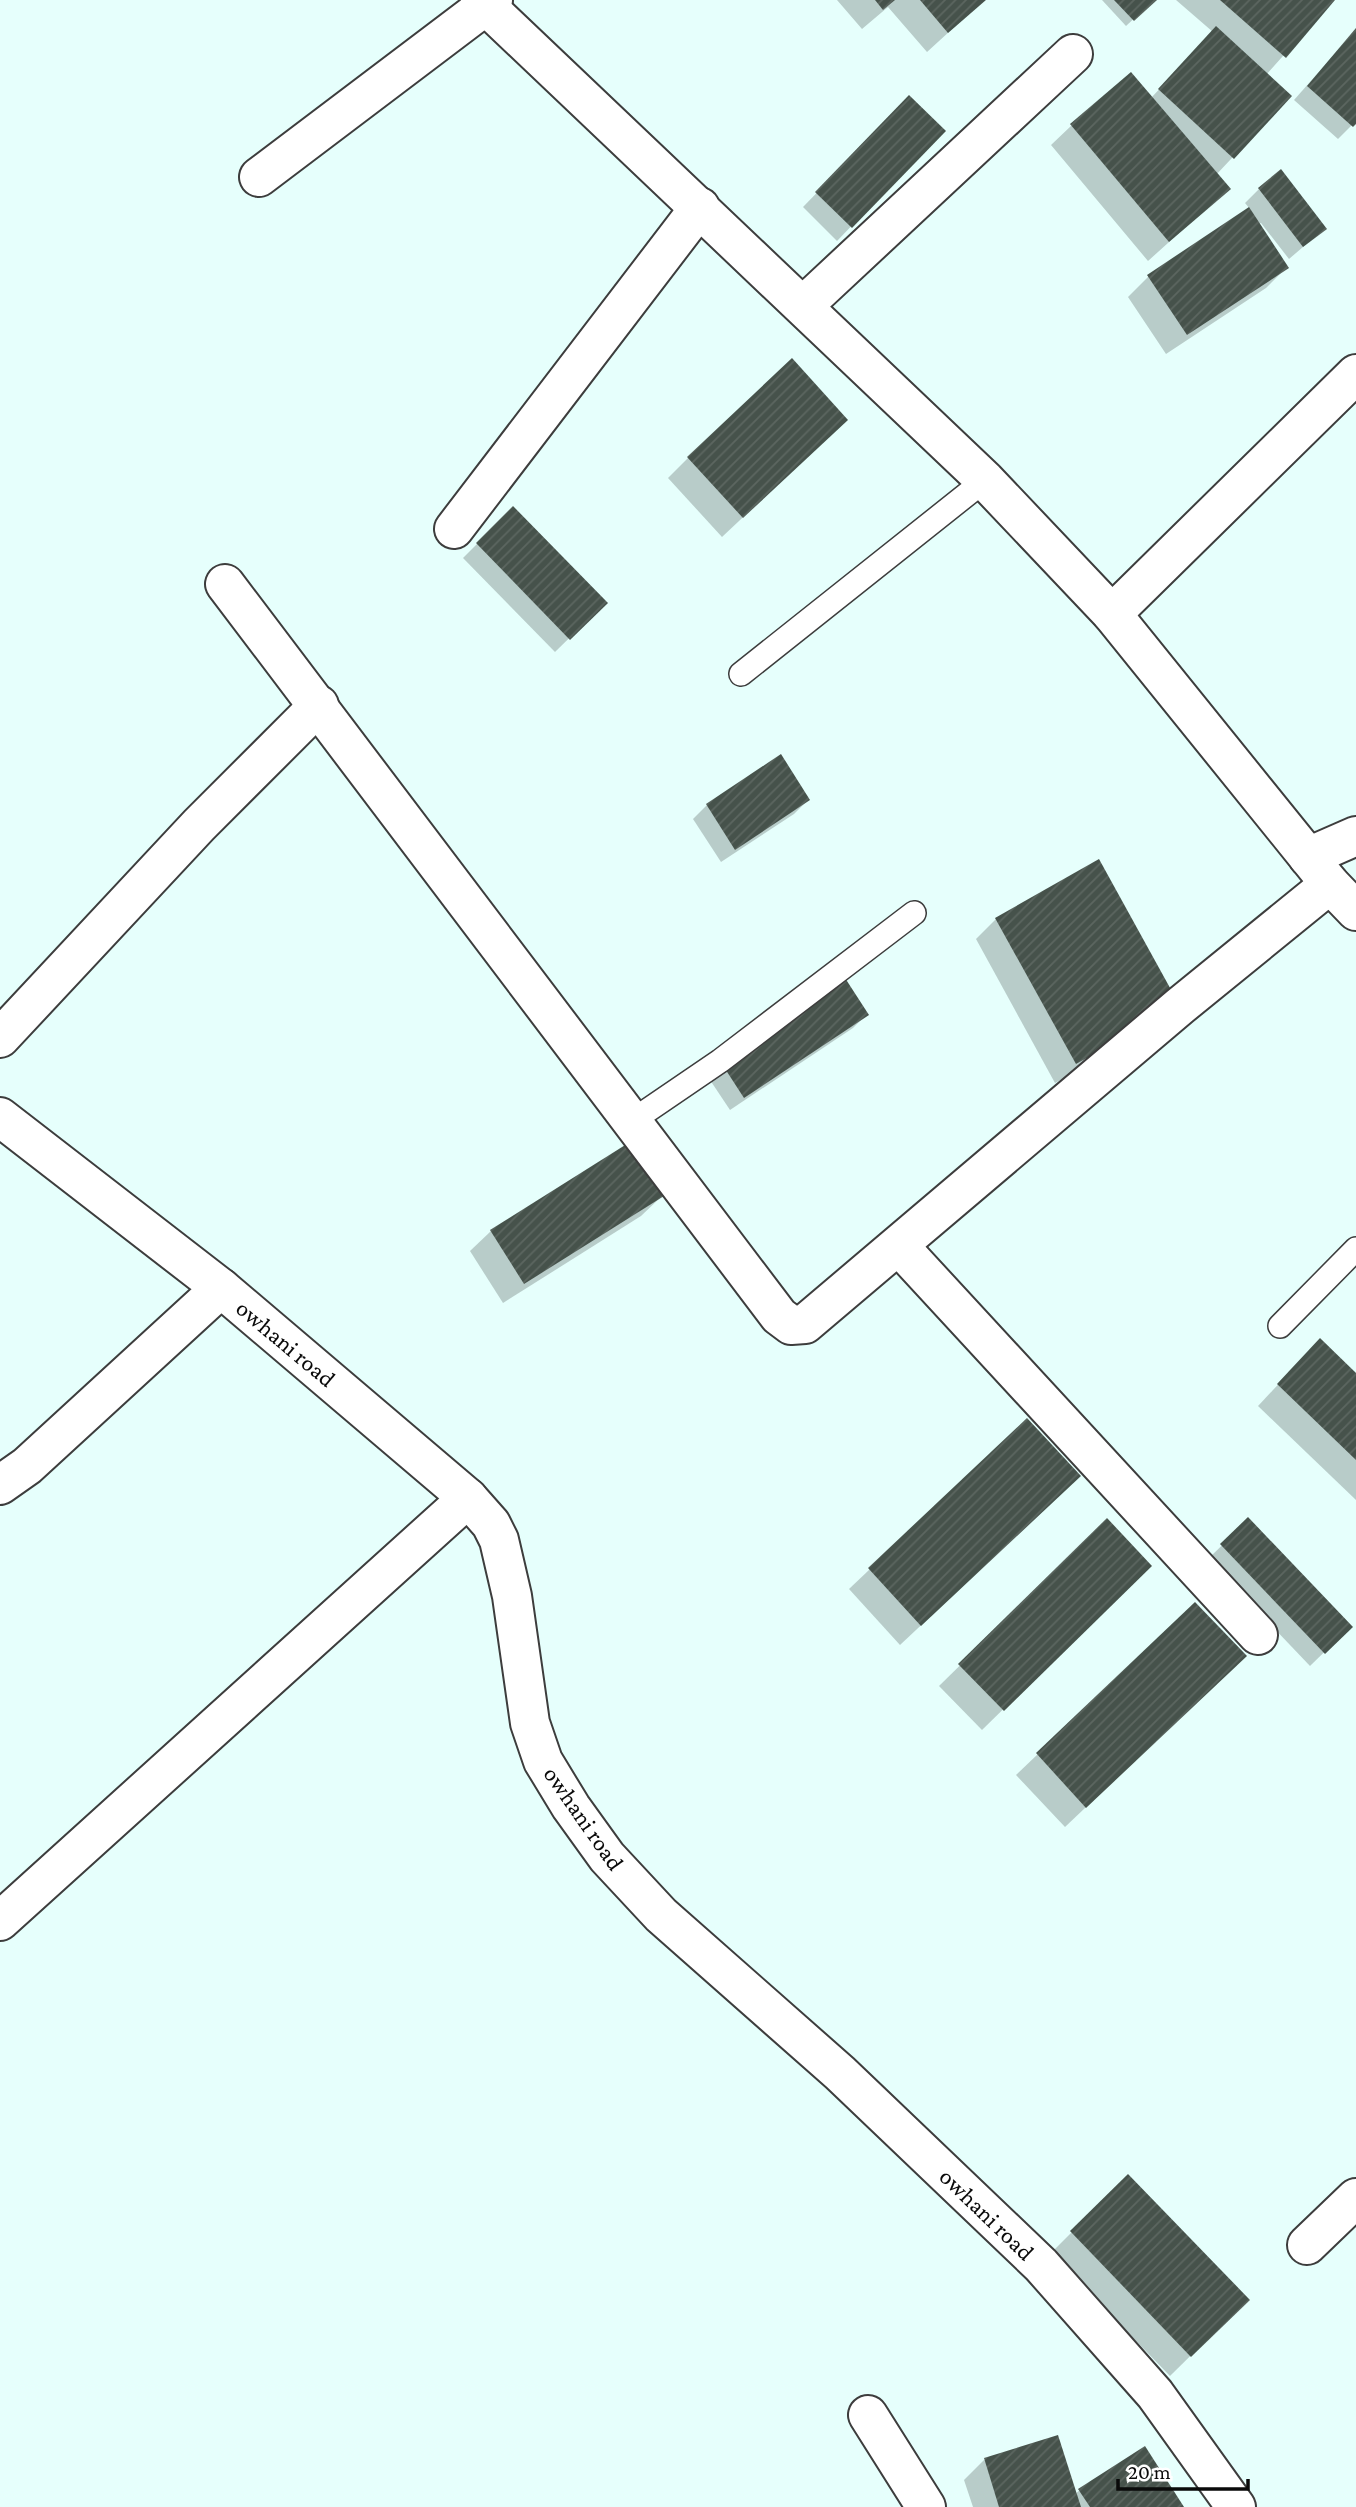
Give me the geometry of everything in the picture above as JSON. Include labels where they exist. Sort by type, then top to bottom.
[{"type":"street","points":[[259,177],[487,2],[985,480],[1112,614],[1331,884]]},
{"type":"street","points":[[804,305],[1073,54]]},
{"type":"street","points":[[454,529],[700,207]]},
{"type":"street","points":[[1112,614],[1356,374]]},
{"type":"street","points":[[225,584],[779,1316],[791,1325],[806,1324],[1180,1006],[1331,884],[1356,836]]},
{"type":"street","points":[[0,1038],[199,825],[319,705]]},
{"type":"street","name":"owhani road","points":[[0,1117],[221,1288],[468,1498],[491,1524],[499,1541],[512,1596],[530,1723],[543,1761],[571,1807],[607,1857],[661,1915],[840,2073],[1041,2265],[1155,2394],[1236,2507]]},
{"type":"street","points":[[899,1246],[1258,1635]]},
{"type":"street","points":[[0,1485],[27,1466],[221,1288]]},
{"type":"street","points":[[0,1921],[468,1498]]},
{"type":"street","points":[[1307,2245],[1356,2199]]},
{"type":"street","points":[[868,2415],[919,2504]]},
{"type":"lane","points":[[741,674],[985,480]]},
{"type":"lane","points":[[632,1121],[720,1062],[914,913]]},
{"type":"lane","points":[[1280,1326],[1356,1249]]},
{"type":"building","points":[[875,0],[895,0],[883,10]]},
{"type":"building","points":[[920,0],[986,0],[948,33]]},
{"type":"building","points":[[1114,0],[1157,0],[1134,21]]},
{"type":"building","points":[[1220,0],[1335,0],[1286,58]]},
{"type":"building","points":[[1216,26],[1292,96],[1234,159],[1158,89]]},
{"type":"building","points":[[1356,28],[1356,124],[1353,127],[1307,86]]},
{"type":"building","points":[[1131,72],[1231,189],[1169,242],[1070,124]]},
{"type":"building","points":[[909,95],[946,131],[852,228],[815,192]]},
{"type":"building","points":[[1281,169],[1327,229],[1303,247],[1258,188]]},
{"type":"building","points":[[1249,207],[1289,268],[1187,335],[1147,275]]},
{"type":"building","points":[[792,358],[848,420],[743,518],[687,457]]},
{"type":"building","points":[[513,506],[608,603],[570,640],[476,543]]},
{"type":"building","points":[[781,754],[810,800],[735,850],[706,804]]},
{"type":"building","points":[[1099,859],[1180,1006],[1076,1064],[995,918]]},
{"type":"building","points":[[845,978],[869,1015],[744,1098],[720,1061]]},
{"type":"building","points":[[630,1142],[664,1196],[524,1284],[490,1230]]},
{"type":"building","points":[[1320,1338],[1356,1373],[1356,1460],[1277,1384]]},
{"type":"building","points":[[1027,1418],[1081,1476],[921,1626],[868,1568]]},
{"type":"building","points":[[1248,1517],[1353,1627],[1325,1654],[1220,1544]]},
{"type":"building","points":[[1107,1518],[1152,1566],[1004,1711],[958,1664]]},
{"type":"building","points":[[1195,1602],[1247,1656],[1086,1808],[1036,1753]]},
{"type":"building","points":[[1128,2174],[1250,2300],[1191,2357],[1070,2231]]},
{"type":"building","points":[[1058,2435],[1081,2507],[999,2507],[984,2458]]},
{"type":"building","points":[[1145,2446],[1184,2507],[1090,2507],[1078,2489]]}]
